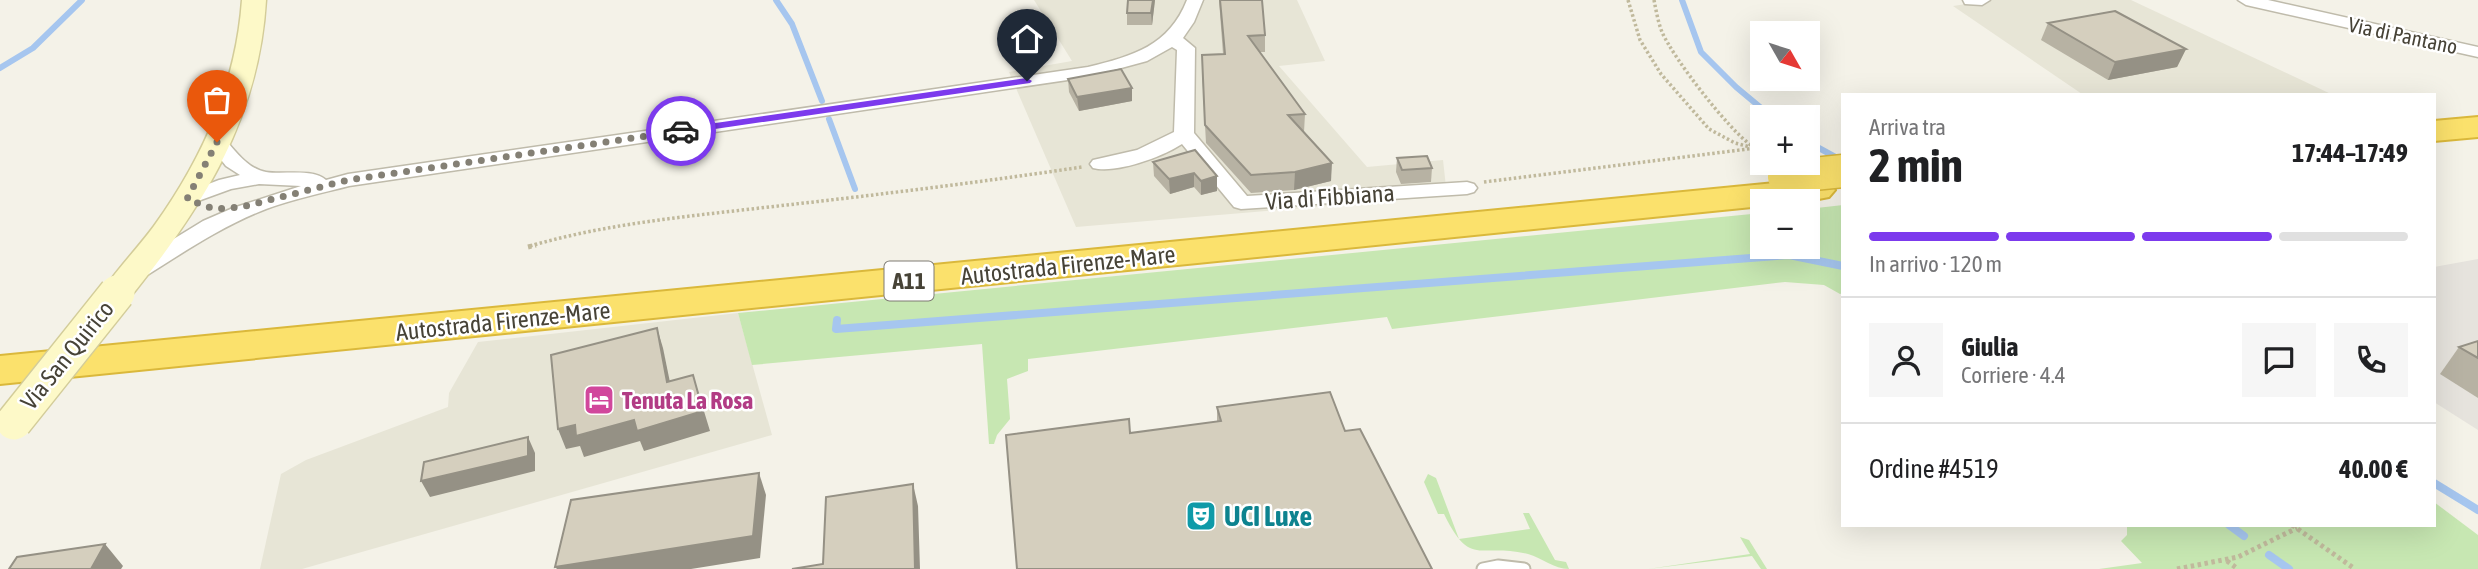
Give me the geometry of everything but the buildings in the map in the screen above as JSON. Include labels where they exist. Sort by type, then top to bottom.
[{"type":"highway","points":[[2436,115],[2478,110]]},
{"type":"highway","points":[[2436,131],[2478,127]]},
{"type":"highway","name":"Autostrada Firenze-Mare","points":[[0,349],[1810,175]]},
{"type":"highway","name":"Autostrada Firenze-Mare","points":[[0,370],[1810,175]]},
{"type":"main road","points":[[187,199],[217,142],[247,66],[254,0]]},
{"type":"main road","name":"Via San Quirico","points":[[7,431],[127,282],[187,199]]},
{"type":"street","name":"Via San Quirico","points":[[187,199],[214,209],[262,203],[348,180],[1088,72],[1138,57],[1171,38],[1184,26],[1195,0]]},
{"type":"street","points":[[1971,0],[1982,0]]},
{"type":"street","name":"Via di Pantano","points":[[2246,0],[2478,52]]},
{"type":"street","points":[[1100,164],[1166,148],[1184,134],[1186,48],[1171,38]]},
{"type":"street","name":"Via di Fibbiana","points":[[1184,134],[1241,203],[1467,188]]},
{"type":"street","points":[[217,142],[237,166],[259,178]]},
{"type":"street","name":"Via San Quirico","points":[[187,199],[226,184],[259,178],[348,180]]},
{"type":"street","name":"Via San Quirico","points":[[127,282],[211,226],[262,203]]},
{"type":"lane","points":[[1483,569],[1498,566],[1524,569]]},
{"type":"path","points":[[1628,0],[1640,40],[1661,75],[1709,129],[1723,138],[1750,146]]},
{"type":"path","points":[[1654,0],[1661,30],[1672,49],[1737,135],[1750,144]]},
{"type":"path","points":[[1467,188],[1492,179],[1750,149]]},
{"type":"path","points":[[528,247],[569,234],[623,223],[920,191],[1100,164]]},
{"type":"path","points":[[2177,569],[2238,557],[2292,527]]},
{"type":"path","points":[[2295,527],[2355,569]]},
{"type":"path","points":[[2227,561],[2238,569]]},
{"type":"shaded area","points":[[1034,0],[1297,0],[1325,61],[1279,66],[1367,167],[1443,160],[1447,196],[1076,227],[1009,72],[1072,61]]},
{"type":"shaded area","points":[[1992,0],[2131,0],[2329,93],[2081,93],[1953,6]]},
{"type":"shaded area","points":[[2478,259],[2478,430],[2436,403],[2436,267]]},
{"type":"shaded area","points":[[738,313],[772,435],[302,569],[260,569],[281,474],[306,460],[448,407],[449,393],[478,342]]},
{"type":"green space","points":[[1841,205],[1840,294],[1824,285],[1785,282],[1392,329],[1387,317],[1028,359],[1028,371],[1007,379],[1010,419],[997,435],[994,444],[989,444],[982,344],[752,365],[738,313],[1750,214],[1750,259],[1820,259],[1820,208]]},
{"type":"green space","points":[[1428,474],[1436,478],[1459,538],[1444,514],[1438,514],[1424,482]]},
{"type":"green space","points":[[2436,504],[2478,535],[2478,569],[2099,569],[2142,563],[2121,541],[2127,535],[2127,527],[2436,527]]},
{"type":"green space","points":[[1523,513],[1529,513],[1555,560],[1566,562],[1569,569],[1528,554],[1469,548],[1459,539],[1530,529]]},
{"type":"green space","points":[[1740,537],[1749,540],[1767,569],[1761,569],[1752,556],[1648,569],[1750,554]]},
{"type":"waterway","points":[[0,68],[33,48],[82,0]]},
{"type":"waterway","points":[[776,0],[792,24],[822,101]]},
{"type":"waterway","points":[[1682,0],[1701,52],[1758,105]]},
{"type":"waterway","points":[[829,119],[855,189]]},
{"type":"waterway","points":[[1820,149],[1839,159]]},
{"type":"waterway","points":[[837,320],[836,329],[1789,255],[1841,266]]},
{"type":"waterway","points":[[2436,484],[2478,510]]},
{"type":"waterway","points":[[2232,527],[2244,536]]},
{"type":"waterway","points":[[2269,555],[2289,569]]},
{"type":"way so far","points":[[217,142],[187,199],[205,207],[227,209],[262,203],[348,180],[681,131]]},
{"type":"place","name":"Tenuta La Rosa","points":[[599,400]]},
{"type":"place","name":"UCI Luxe","points":[[1201,516]]},
{"type":"route","points":[[681,131],[1027,81]]}]
